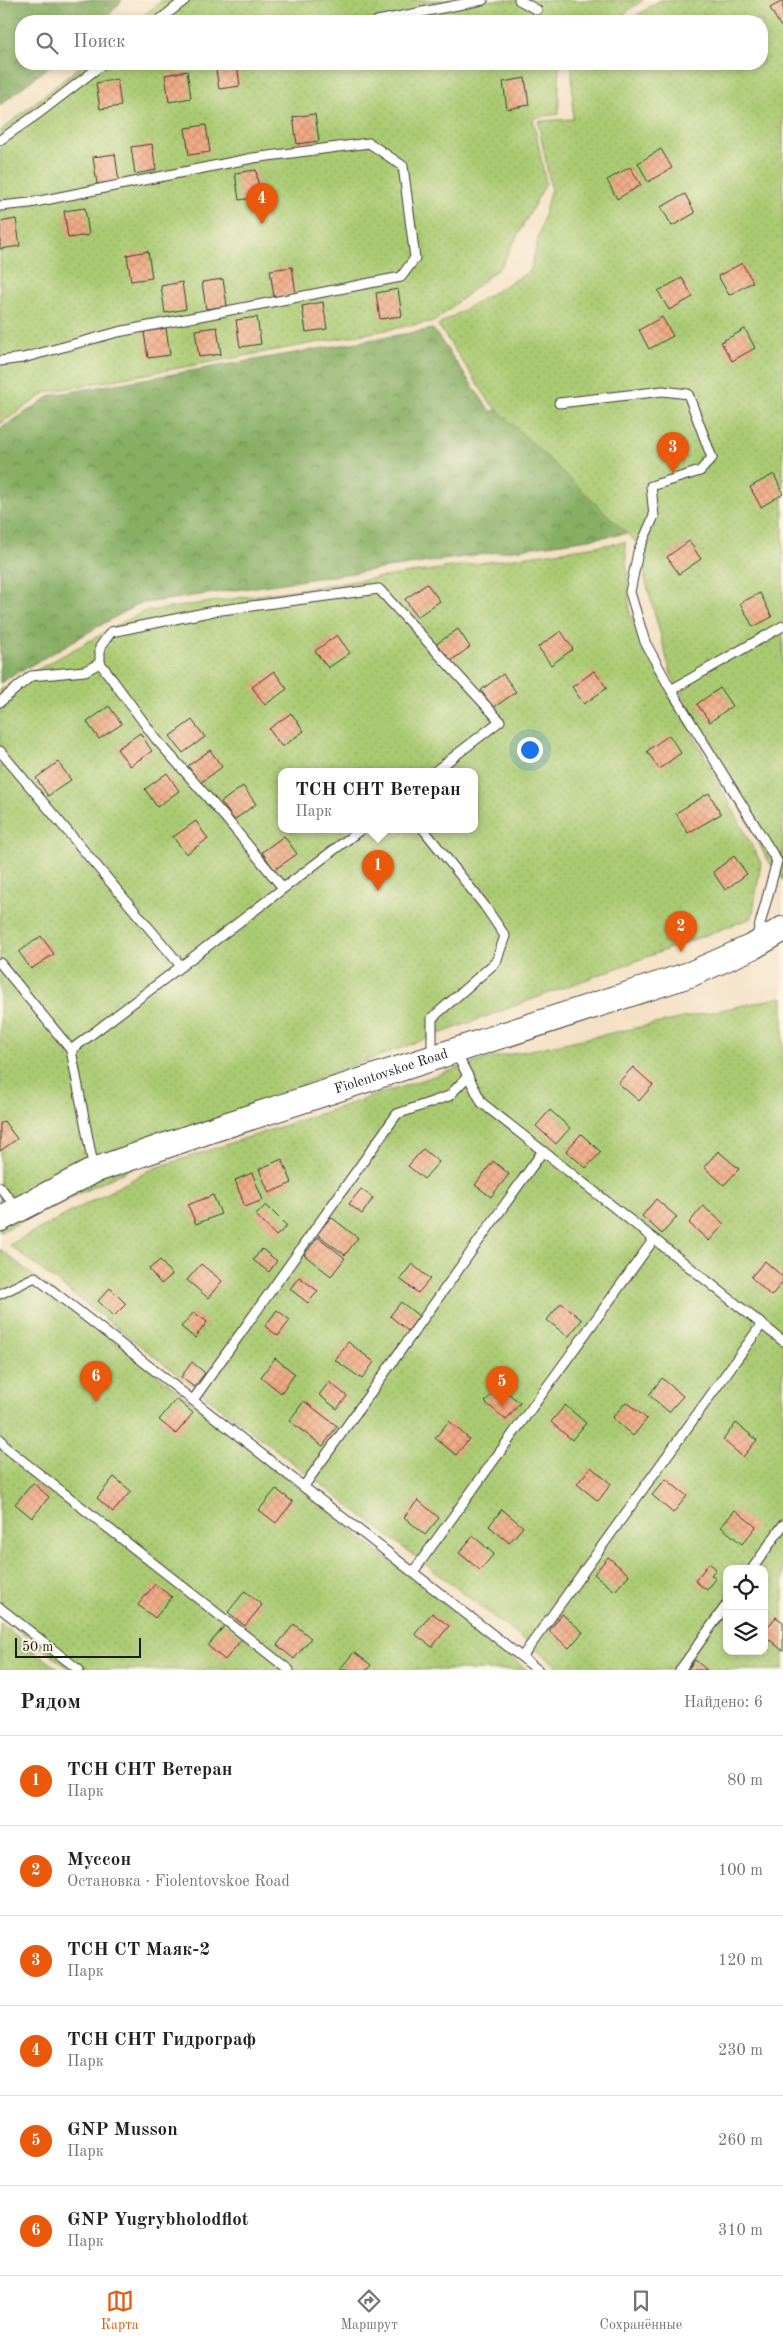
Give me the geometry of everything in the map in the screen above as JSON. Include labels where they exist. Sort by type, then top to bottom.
[{"type":"main road","name":"Fiolentovskoe Road","points":[[9,1214],[32,1200],[94,1170],[691,974],[754,946],[783,929]]},
{"type":"lane","points":[[166,15],[185,0]]},
{"type":"lane","points":[[407,15],[483,0]]},
{"type":"lane","points":[[519,0],[537,10]]},
{"type":"lane","points":[[0,140],[95,70]]},
{"type":"lane","points":[[0,206],[30,202],[253,158],[369,143],[403,166],[415,258],[401,277],[118,332],[23,358],[0,361]]},
{"type":"lane","points":[[558,403],[663,391],[688,394],[712,458],[700,471],[652,486],[654,516],[638,552],[630,592],[645,642],[671,690],[780,862],[754,946]]},
{"type":"lane","points":[[283,888],[224,816],[156,739],[100,663],[100,647],[110,632],[214,611],[378,589],[500,721],[439,768]]},
{"type":"lane","points":[[671,690],[783,626]]},
{"type":"lane","points":[[0,702],[31,676],[85,671],[100,663]]},
{"type":"lane","points":[[0,751],[181,966]]},
{"type":"lane","points":[[71,1050],[356,833]]},
{"type":"lane","points":[[426,833],[484,905],[504,936],[496,962],[432,1018],[443,1055],[468,1076],[482,1103],[783,1341]]},
{"type":"lane","points":[[0,963],[71,1050],[94,1170]]},
{"type":"lane","points":[[193,1400],[397,1114],[449,1096],[468,1076]]},
{"type":"lane","points":[[304,1486],[543,1151]]},
{"type":"lane","points":[[0,1187],[9,1214]]},
{"type":"lane","points":[[413,1572],[654,1238]]},
{"type":"lane","points":[[0,1294],[35,1277],[538,1670]]},
{"type":"lane","points":[[522,1657],[762,1324]]},
{"type":"lane","points":[[0,1439],[5,1447],[289,1670]]},
{"type":"lane","points":[[755,1565],[783,1525]]},
{"type":"lane","points":[[0,1608],[79,1670]]},
{"type":"lane","points":[[680,1670],[723,1610]]},
{"type":"green space","points":[[0,0],[122,0],[109,15],[15,15],[15,70],[44,70],[0,105]]},
{"type":"green space","points":[[163,0],[643,0],[622,15],[144,15]]},
{"type":"green space","points":[[660,0],[783,0],[783,880],[767,859],[671,674],[635,541],[491,404],[438,325],[530,271],[551,188],[538,121],[573,119],[572,70],[768,70],[768,15],[638,15]]},
{"type":"green space","points":[[76,70],[559,70],[559,114],[533,118],[546,183],[501,266],[435,321],[47,392],[0,424],[0,131]]},
{"type":"green space","points":[[433,329],[490,411],[614,403],[686,525],[138,604],[0,683],[0,429],[52,395]]},
{"type":"green space","points":[[625,542],[630,614],[761,863],[752,918],[312,1081],[0,1232],[0,690],[142,612]]},
{"type":"green space","points":[[783,997],[783,1670],[563,1670],[9,1245],[152,1169],[483,1060]]},
{"type":"green space","points":[[0,1249],[527,1670],[71,1670],[0,1616]]},
{"type":"green space","points":[[0,1623],[59,1670],[0,1670]]},
{"type":"building","points":[[783,1],[783,26],[781,27],[770,8]]},
{"type":"building","points":[[216,70],[238,70],[240,86],[219,89]]},
{"type":"building","points":[[187,71],[191,98],[169,102],[165,75]]},
{"type":"building","points":[[525,78],[529,105],[507,109],[503,82]]},
{"type":"building","points":[[117,79],[121,106],[100,109],[96,83]]},
{"type":"building","points":[[315,114],[319,141],[297,144],[293,117]]},
{"type":"building","points":[[206,125],[210,152],[189,155],[185,128]]},
{"type":"building","points":[[152,144],[156,170],[135,174],[131,147]]},
{"type":"building","points":[[661,149],[672,168],[648,182],[638,163]]},
{"type":"building","points":[[115,154],[119,181],[97,184],[93,157]]},
{"type":"building","points":[[630,167],[641,185],[617,199],[607,180]]},
{"type":"building","points":[[256,170],[260,197],[239,200],[235,173]]},
{"type":"building","points":[[685,194],[695,213],[672,226],[661,207]]},
{"type":"building","points":[[85,208],[89,235],[68,238],[64,211]]},
{"type":"building","points":[[16,219],[20,246],[0,249],[0,222]]},
{"type":"building","points":[[148,251],[152,278],[131,281],[127,255]]},
{"type":"building","points":[[742,263],[753,282],[729,295],[718,276]]},
{"type":"building","points":[[292,267],[296,294],[274,297],[270,270]]},
{"type":"building","points":[[682,278],[693,297],[669,310],[658,291]]},
{"type":"building","points":[[223,279],[227,306],[206,309],[202,282]]},
{"type":"building","points":[[182,282],[186,309],[165,313],[161,286]]},
{"type":"building","points":[[398,289],[402,316],[380,319],[376,293]]},
{"type":"building","points":[[323,302],[327,329],[306,332],[302,306]]},
{"type":"building","points":[[257,317],[261,344],[240,347],[236,320]]},
{"type":"building","points":[[662,317],[673,336],[649,349],[639,330]]},
{"type":"building","points":[[217,327],[221,354],[199,357],[195,330]]},
{"type":"building","points":[[166,328],[170,355],[148,358],[144,332]]},
{"type":"building","points":[[745,329],[755,348],[732,361],[721,342]]},
{"type":"building","points":[[774,474],[783,494],[761,507],[750,487]]},
{"type":"building","points":[[689,541],[701,559],[679,574],[667,557]]},
{"type":"building","points":[[427,584],[440,601],[417,617],[405,599]]},
{"type":"building","points":[[760,593],[772,617],[753,627],[740,603]]},
{"type":"building","points":[[458,629],[470,647],[448,663],[435,645]]},
{"type":"building","points":[[561,631],[573,649],[551,665],[538,647]]},
{"type":"building","points":[[337,635],[350,653],[328,668],[315,651]]},
{"type":"building","points":[[274,671],[287,689],[265,705],[252,687]]},
{"type":"building","points":[[594,671],[607,688],[584,704],[572,687]]},
{"type":"building","points":[[503,674],[516,692],[493,708],[481,690]]},
{"type":"building","points":[[720,688],[732,706],[710,722],[697,704]]},
{"type":"building","points":[[109,706],[122,724],[99,739],[87,722]]},
{"type":"building","points":[[291,713],[304,731],[282,747],[269,729]]},
{"type":"building","points":[[192,720],[205,737],[183,753],[170,736]]},
{"type":"building","points":[[140,733],[152,751],[130,766],[117,749]]},
{"type":"building","points":[[669,735],[681,753],[659,769],[647,751]]},
{"type":"building","points":[[210,750],[222,767],[200,783],[188,766]]},
{"type":"building","points":[[58,762],[71,780],[48,796],[36,778]]},
{"type":"building","points":[[167,773],[179,791],[157,807],[145,789]]},
{"type":"building","points":[[243,786],[256,804],[234,820],[221,802]]},
{"type":"building","points":[[709,793],[721,814],[688,833],[676,813]]},
{"type":"building","points":[[196,821],[208,839],[186,854],[173,837]]},
{"type":"building","points":[[284,836],[297,854],[274,870],[262,852]]},
{"type":"building","points":[[734,856],[747,874],[725,890],[713,872]]},
{"type":"building","points":[[41,936],[54,954],[31,969],[19,952]]},
{"type":"building","points":[[633,1067],[653,1085],[639,1101],[618,1083]]},
{"type":"building","points":[[550,1110],[570,1128],[556,1144],[536,1126]]},
{"type":"building","points":[[4,1121],[17,1139],[0,1151],[0,1124]]},
{"type":"building","points":[[581,1134],[601,1152],[586,1168],[566,1151]]},
{"type":"building","points":[[423,1149],[439,1162],[424,1179],[408,1166]]},
{"type":"building","points":[[718,1151],[739,1169],[724,1185],[704,1167]]},
{"type":"building","points":[[282,1159],[292,1183],[269,1193],[259,1169]]},
{"type":"building","points":[[493,1161],[509,1174],[491,1197],[475,1185]]},
{"type":"building","points":[[252,1173],[263,1200],[245,1207],[235,1180]]},
{"type":"building","points":[[361,1189],[373,1198],[362,1214],[349,1204]]},
{"type":"building","points":[[213,1195],[221,1214],[196,1224],[188,1205]]},
{"type":"building","points":[[656,1199],[677,1217],[662,1234],[642,1216]]},
{"type":"building","points":[[266,1205],[287,1226],[276,1236],[256,1215]]},
{"type":"building","points":[[703,1206],[724,1224],[709,1241],[689,1223]]},
{"type":"building","points":[[331,1217],[358,1238],[345,1255],[317,1234]]},
{"type":"building","points":[[318,1237],[345,1258],[331,1276],[304,1255]]},
{"type":"building","points":[[262,1249],[277,1261],[269,1272],[253,1260]]},
{"type":"building","points":[[160,1260],[172,1275],[161,1284],[149,1269]]},
{"type":"building","points":[[765,1261],[783,1277],[783,1282],[771,1296],[751,1277]]},
{"type":"building","points":[[201,1264],[222,1281],[208,1298],[187,1280]]},
{"type":"building","points":[[412,1264],[430,1279],[418,1293],[400,1279]]},
{"type":"building","points":[[299,1277],[318,1291],[308,1303],[290,1289]]},
{"type":"building","points":[[110,1288],[126,1304],[114,1316],[98,1301]]},
{"type":"building","points":[[401,1302],[419,1316],[408,1331],[390,1316]]},
{"type":"building","points":[[561,1303],[582,1320],[568,1337],[547,1320]]},
{"type":"building","points":[[277,1310],[290,1320],[278,1336],[265,1326]]},
{"type":"building","points":[[194,1312],[207,1322],[195,1338],[181,1327]]},
{"type":"building","points":[[348,1342],[374,1362],[362,1379],[335,1360]]},
{"type":"building","points":[[275,1358],[295,1374],[281,1393],[261,1377]]},
{"type":"building","points":[[192,1362],[205,1373],[194,1387],[181,1377]]},
{"type":"building","points":[[662,1378],[683,1396],[669,1412],[649,1395]]},
{"type":"building","points":[[329,1382],[347,1396],[337,1409],[319,1395]]},
{"type":"building","points":[[499,1386],[520,1403],[506,1420],[485,1402]]},
{"type":"building","points":[[176,1399],[193,1413],[176,1434],[159,1420]]},
{"type":"building","points":[[304,1401],[337,1426],[323,1446],[289,1421]]},
{"type":"building","points":[[626,1402],[647,1419],[633,1436],[612,1418]]},
{"type":"building","points":[[565,1405],[586,1423],[572,1440],[551,1422]]},
{"type":"building","points":[[449,1421],[469,1439],[456,1455],[435,1438]]},
{"type":"building","points":[[736,1423],[757,1440],[743,1457],[723,1440]]},
{"type":"building","points":[[591,1467],[611,1484],[598,1501],[577,1484]]},
{"type":"building","points":[[114,1477],[131,1491],[113,1512],[97,1498]]},
{"type":"building","points":[[666,1479],[687,1496],[673,1513],[652,1495]]},
{"type":"building","points":[[33,1483],[49,1497],[32,1518],[15,1504]]},
{"type":"building","points":[[276,1489],[293,1502],[276,1523],[259,1510]]},
{"type":"building","points":[[418,1500],[439,1518],[425,1535],[404,1517]]},
{"type":"building","points":[[502,1509],[523,1527],[509,1543],[489,1526]]},
{"type":"building","points":[[735,1510],[756,1527],[742,1544],[721,1527]]},
{"type":"building","points":[[473,1536],[494,1554],[480,1570],[459,1553]]},
{"type":"building","points":[[608,1557],[629,1575],[615,1591],[594,1574]]},
{"type":"building","points":[[709,1563],[716,1569],[711,1575],[716,1579],[707,1590],[695,1581]]},
{"type":"building","points":[[155,1584],[172,1597],[155,1618],[138,1605]]},
{"type":"building","points":[[245,1591],[262,1605],[245,1626],[228,1612]]},
{"type":"building","points":[[432,1613],[449,1626],[432,1647],[415,1634]]},
{"type":"building","points":[[562,1614],[583,1632],[569,1648],[549,1631]]},
{"type":"building","points":[[776,1617],[783,1622],[783,1651],[768,1638],[768,1626]]},
{"type":"building","points":[[294,1624],[311,1638],[294,1659],[277,1645]]},
{"type":"building","points":[[225,1625],[242,1639],[225,1660],[208,1646]]},
{"type":"building","points":[[354,1652],[371,1665],[367,1670],[339,1670]]},
{"type":"building","points":[[695,1660],[707,1670],[687,1670]]},
{"type":"place","name":"ТСН СНТ Гидрограф","points":[[262,224]]},
{"type":"place","name":"ТСН СТ Маяк-2","points":[[673,473]]},
{"type":"place","name":"ТСН СНТ Ветеран","points":[[378,891]]},
{"type":"place","name":"Муссон","points":[[681,952]]},
{"type":"place","name":"GNP Yugrybholodflot","points":[[96,1402]]},
{"type":"place","name":"GNP Musson","points":[[502,1407]]}]
